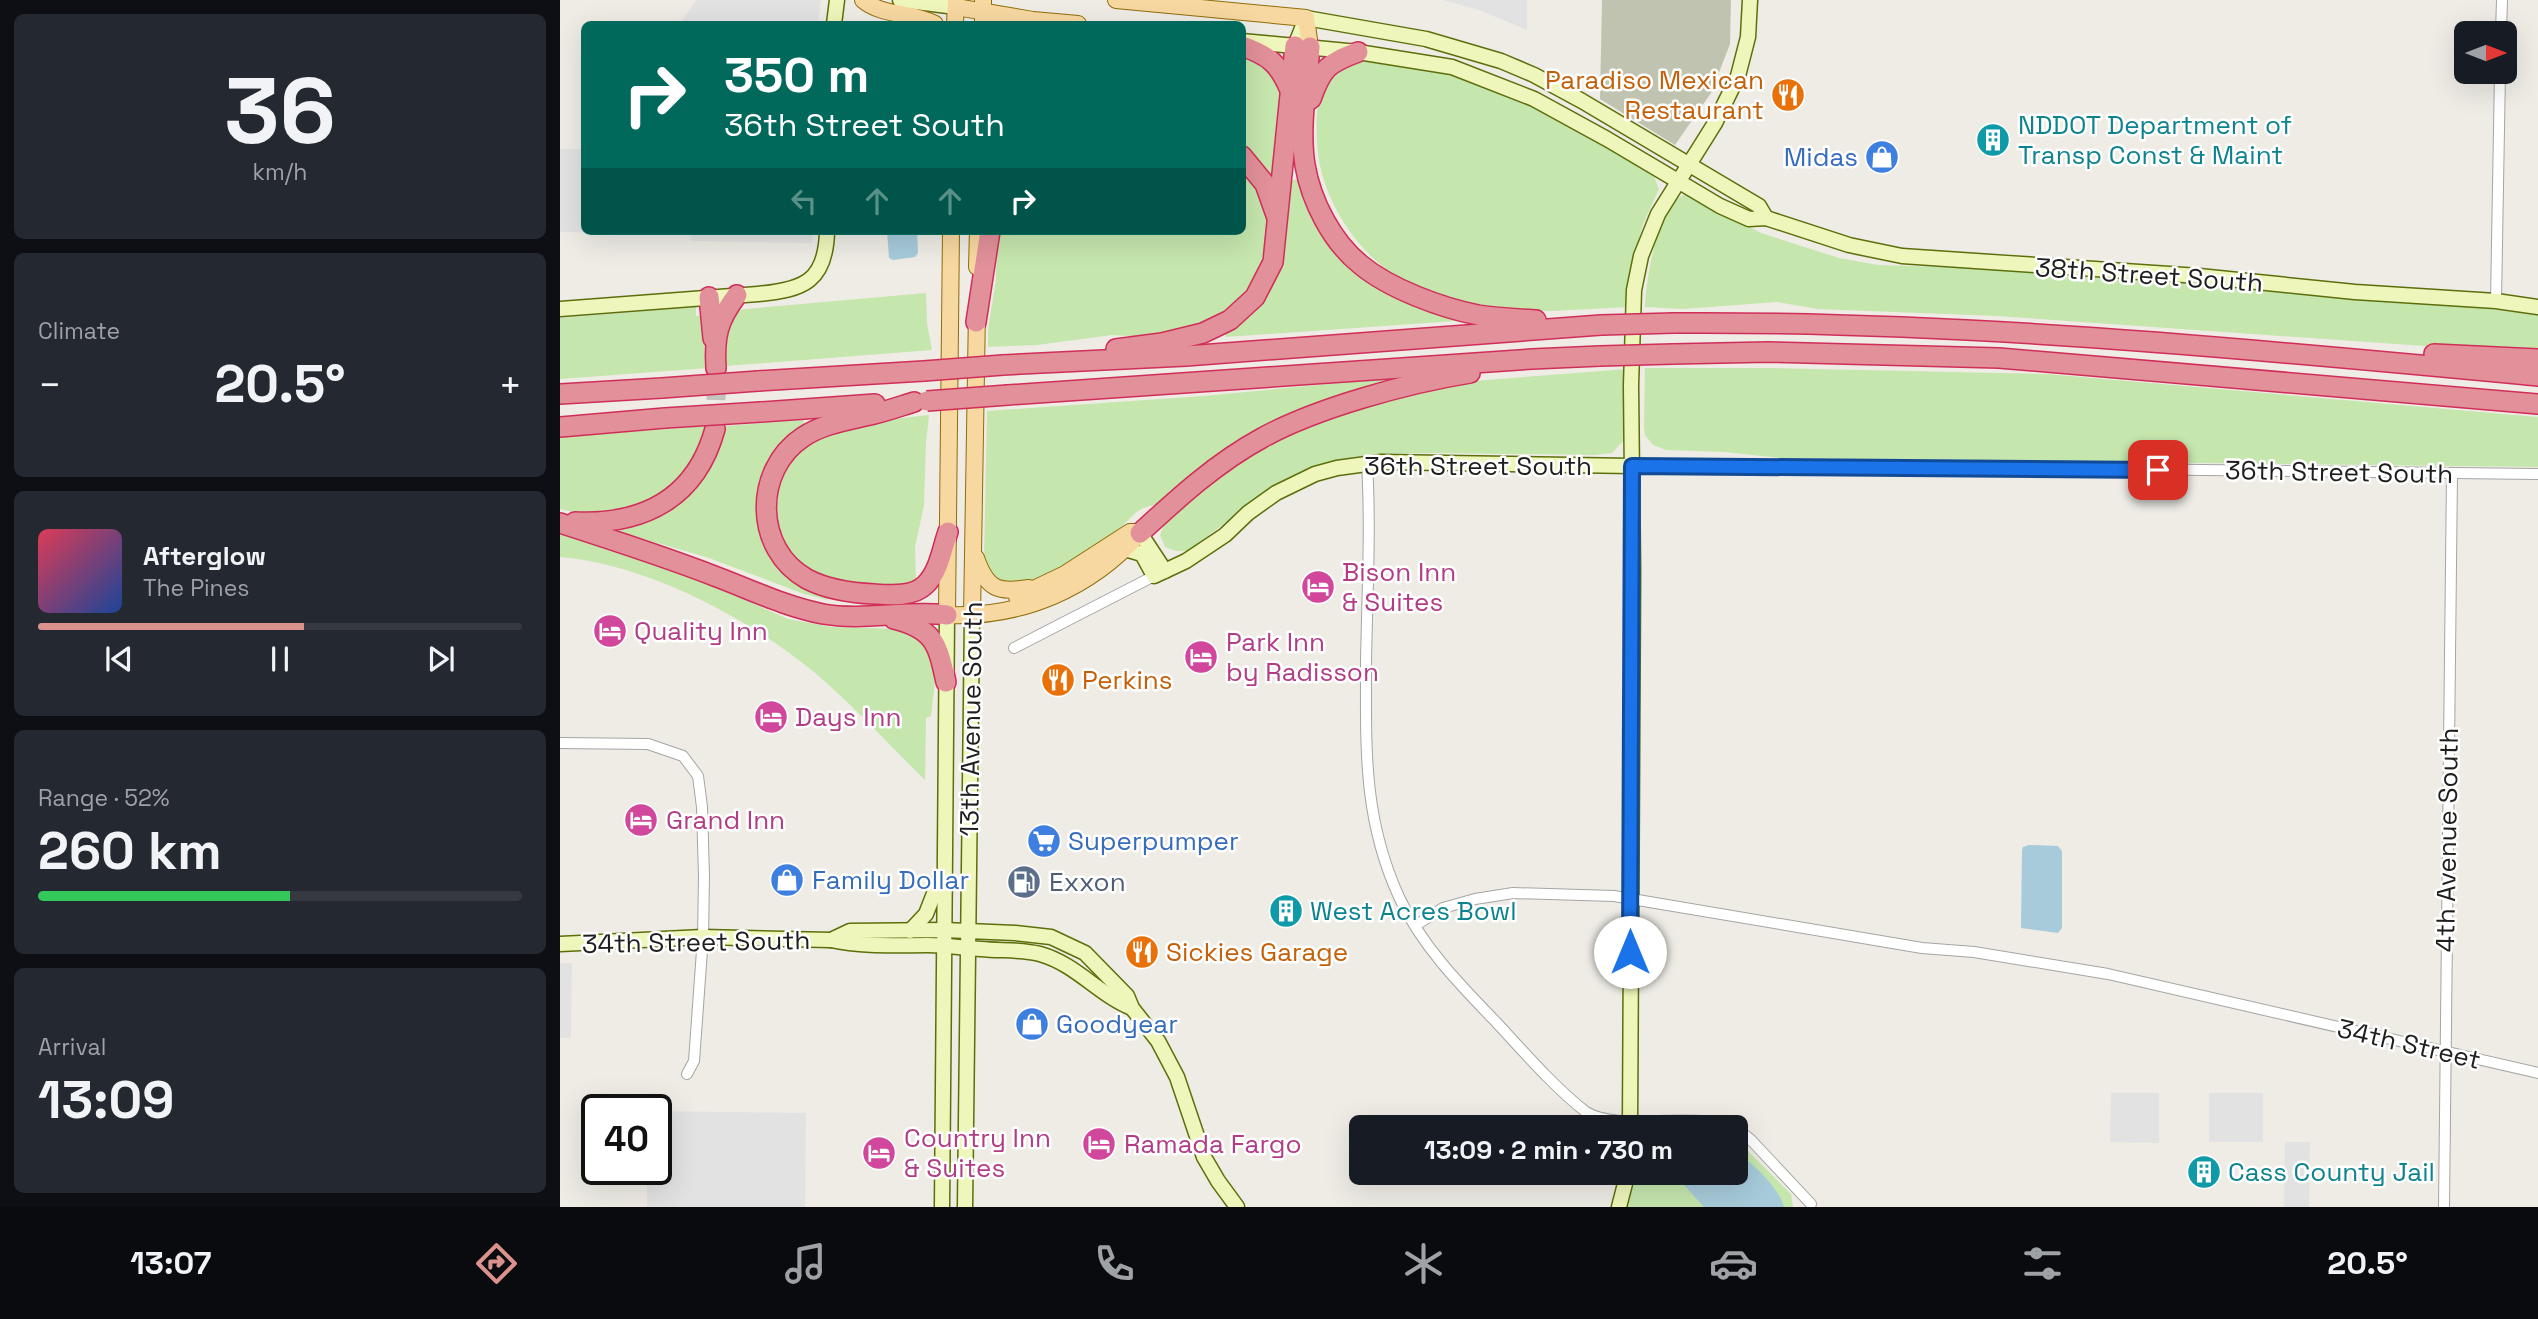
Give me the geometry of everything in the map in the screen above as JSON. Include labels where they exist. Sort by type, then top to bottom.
[{"type":"highway","points":[[1246,45],[1272,60],[1282,71],[1290,90]]},
{"type":"highway","points":[[1062,363],[1122,347],[1162,343],[1203,333],[1230,320],[1255,298],[1273,262],[1290,90],[1303,47]]},
{"type":"highway","points":[[1303,47],[1305,164],[1315,202],[1338,242],[1360,265],[1388,282],[1450,308],[1480,315],[1595,325]]},
{"type":"highway","points":[[1304,120],[1322,73],[1333,61],[1358,52]]},
{"type":"highway","points":[[1246,161],[1265,184],[1278,223]]},
{"type":"highway","points":[[976,322],[989,235]]},
{"type":"highway","points":[[709,298],[716,358],[719,324],[737,295]]},
{"type":"highway","points":[[560,394],[1213,354],[1595,325],[1770,322],[1987,330],[2269,351],[2538,376]]},
{"type":"highway","points":[[2269,351],[2381,351],[2538,359]]},
{"type":"highway","points":[[560,427],[1531,359],[1768,352],[1999,358],[2538,404]]},
{"type":"highway","points":[[1140,533],[1182,494],[1224,463],[1261,438],[1303,418],[1453,376],[1503,368],[1531,359]]},
{"type":"highway","points":[[921,401],[833,424],[803,437],[783,456],[769,481],[765,503],[767,526],[775,547],[790,566],[806,579],[843,591],[887,595],[910,593],[924,587],[934,574],[948,532]]},
{"type":"highway","points":[[560,522],[620,520],[659,506],[692,479],[704,461],[715,429]]},
{"type":"highway","points":[[560,522],[645,550],[787,606],[827,614],[880,616],[947,610]]},
{"type":"highway","points":[[880,616],[910,623],[933,640],[939,649],[946,682]]},
{"type":"main road","points":[[863,0],[870,6],[927,21]]},
{"type":"main road","name":"38th Street South","points":[[1116,0],[1306,18]]},
{"type":"main road","points":[[956,4],[983,12],[1044,21]]},
{"type":"main road","points":[[1303,47],[1306,18]]},
{"type":"main road","points":[[1028,21],[1033,20]]},
{"type":"main road","name":"13th Avenue South","points":[[947,610],[951,235]]},
{"type":"main road","name":"13th Avenue South","points":[[972,610],[978,235]]},
{"type":"main road","points":[[972,610],[1046,585],[1130,532],[1140,533]]},
{"type":"main road","points":[[947,610],[1002,612],[1059,594],[1093,577],[1140,533]]},
{"type":"main road","points":[[973,549],[982,575],[991,586],[1000,590],[1046,585]]},
{"type":"street","points":[[834,21],[837,0]]},
{"type":"street","points":[[901,0],[956,4]]},
{"type":"street","points":[[1630,1115],[1634,290],[1641,256],[1654,225],[1715,123],[1738,76],[1748,37],[1750,0]]},
{"type":"street","points":[[2501,21],[2502,0]]},
{"type":"street","name":"38th Street South","points":[[1306,18],[1426,38],[1502,61],[1534,75],[1689,164],[1759,206],[1766,218]]},
{"type":"street","name":"38th Street South","points":[[1246,43],[1358,52],[1452,67],[1534,99],[1720,206],[1749,219],[1766,218],[1849,245],[1902,256],[2199,276],[2355,292],[2496,301],[2538,307]]},
{"type":"street","points":[[2496,301],[2500,84]]},
{"type":"street","points":[[560,309],[790,289],[810,280],[823,262],[827,235]]},
{"type":"street","points":[[1367,463],[1370,508],[1366,636],[1367,779],[1381,851],[1400,900],[1448,970],[1577,1105],[1592,1115]]},
{"type":"street","name":"36th Street South","points":[[1014,648],[1186,561],[1225,535],[1276,492],[1315,474],[1367,463],[2538,474]]},
{"type":"street","name":"4th Avenue South","points":[[2444,1207],[2452,473]]},
{"type":"street","points":[[1140,533],[1160,573]]},
{"type":"street","points":[[1125,549],[1142,554],[1160,573]]},
{"type":"street","name":"13th Avenue South","points":[[942,1207],[947,610]]},
{"type":"street","name":"13th Avenue South","points":[[965,1201],[972,610]]},
{"type":"street","points":[[560,743],[648,744],[682,756],[698,776],[703,832],[703,937],[694,1061],[687,1074]]},
{"type":"street","points":[[910,931],[929,908],[944,863]]},
{"type":"street","points":[[1416,925],[1443,908],[1475,899],[1513,894],[1630,899]]},
{"type":"street","name":"34th Street","points":[[1630,899],[1922,948],[1974,952],[2108,974],[2538,1073]]},
{"type":"street","name":"34th Street South","points":[[831,940],[850,932],[944,930],[1032,934],[1068,943],[1096,962],[1127,996],[1132,1008],[1158,1041],[1170,1062],[1201,1149],[1218,1181],[1237,1207]]},
{"type":"street","name":"34th Street South","points":[[560,944],[703,937],[831,940],[851,944],[1018,950],[1052,958],[1071,967],[1117,1002],[1132,1008]]},
{"type":"street","points":[[943,1106],[950,1153],[950,1182],[955,1192],[965,1201]]},
{"type":"street","points":[[1748,1138],[1811,1203]]},
{"type":"street","points":[[1619,1207],[1625,1185]]},
{"type":"shaded area","points":[[696,0],[821,0],[818,21],[682,21]]},
{"type":"shaded area","points":[[1443,0],[1527,0],[1527,30],[1479,10]]},
{"type":"shaded area","points":[[1602,0],[1731,0],[1730,44],[1711,93],[1675,145],[1600,99]]},
{"type":"shaded area","points":[[560,149],[581,149],[581,232],[560,232]]},
{"type":"shaded area","points":[[691,235],[813,235],[812,243],[691,241]]},
{"type":"shaded area","points":[[560,963],[572,963],[571,1038],[560,1038]]},
{"type":"shaded area","points":[[2111,1093],[2159,1093],[2159,1143],[2110,1142]]},
{"type":"shaded area","points":[[2209,1093],[2263,1093],[2263,1142],[2209,1142]]},
{"type":"shaded area","points":[[672,1111],[806,1113],[805,1207],[647,1207],[647,1185],[672,1185]]},
{"type":"shaded area","points":[[2285,1142],[2310,1142],[2309,1207],[2284,1207]]},
{"type":"green space","points":[[1246,55],[1282,80],[1277,178],[1269,180],[1246,151]]},
{"type":"green space","points":[[1360,59],[1448,73],[1500,90],[1568,123],[1653,174],[1659,189],[1643,224],[1632,263],[1628,307],[1541,311],[1485,308],[1417,287],[1401,280],[1378,263],[1351,233],[1330,197],[1323,179],[1317,140],[1318,105],[1327,79],[1338,69]]},
{"type":"green space","points":[[1246,168],[1268,206],[1267,258],[1243,301],[1199,328],[1149,337],[1112,335],[1037,345],[988,347],[996,279],[997,235],[1246,235]]},
{"type":"green space","points":[[1301,177],[1337,248],[1456,315],[1455,321],[1226,337],[1224,331],[1249,314],[1289,182]]},
{"type":"green space","points":[[1683,195],[1688,195],[1761,233],[1839,258],[1878,265],[1972,268],[2164,281],[2538,314],[2538,354],[1997,316],[1818,309],[1777,302],[1683,309],[1645,307],[1651,263],[1660,230],[1666,215]]},
{"type":"green space","points":[[926,293],[927,323],[932,350],[726,366],[723,330],[735,310]]},
{"type":"green space","points":[[696,307],[696,316],[705,316],[708,368],[560,379],[560,318]]},
{"type":"green space","points":[[1645,368],[2047,374],[2538,417],[2538,467],[1781,458],[1666,450],[1653,445],[1645,435]]},
{"type":"green space","points":[[1627,369],[1626,438],[1612,453],[1378,454],[1342,459],[1310,468],[1274,487],[1187,551],[1165,547],[1160,535],[1166,520],[1247,451],[1316,418],[1461,382]]},
{"type":"green space","points":[[1402,377],[1404,383],[1350,395],[1162,504],[1136,512],[1108,537],[1050,573],[1022,585],[1012,586],[991,578],[984,562],[987,411],[1203,396]]},
{"type":"green space","points":[[929,415],[924,505],[915,547],[916,583],[901,586],[858,586],[827,581],[790,558],[770,505],[787,458],[811,439],[842,425]]},
{"type":"green space","points":[[803,420],[805,425],[778,449],[765,469],[759,492],[758,522],[761,532],[781,553],[829,593],[828,600],[804,594],[709,558],[620,532],[621,528],[675,502],[700,481],[719,449],[726,426]]},
{"type":"green space","points":[[708,426],[700,449],[678,484],[632,511],[582,514],[560,509],[560,437]]},
{"type":"green space","points":[[560,533],[671,567],[788,619],[832,627],[906,629],[916,632],[937,664],[931,716],[926,718],[925,780],[814,672],[759,632],[661,582],[627,570],[560,557]]},
{"type":"green space","points":[[1748,1151],[1791,1194],[1793,1207],[1627,1207],[1633,1185],[1748,1185]]},
{"type":"water","points":[[887,235],[917,235],[918,253],[915,257],[893,260],[889,258]]},
{"type":"water","points":[[2029,845],[2058,846],[2062,851],[2062,928],[2058,933],[2021,928],[2022,850]]},
{"type":"water","points":[[1748,1161],[1764,1176],[1784,1207],[1704,1207],[1684,1185],[1748,1185]]},
{"type":"tunnel","points":[[715,429],[717,370]]},
{"type":"place","name":"Paradiso Mexican Restaurant","points":[[1788,95]]},
{"type":"place","name":"NDDOT Department of Transp Const & Maint","points":[[1993,140]]},
{"type":"place","name":"Midas","points":[[1882,157]]},
{"type":"place","name":"Bison Inn & Suites","points":[[1318,587]]},
{"type":"place","name":"Quality Inn","points":[[610,631]]},
{"type":"place","name":"Park Inn by Radisson","points":[[1201,657]]},
{"type":"place","name":"Perkins","points":[[1058,680]]},
{"type":"place","name":"Days Inn","points":[[771,717]]},
{"type":"place","name":"Grand Inn","points":[[641,820]]},
{"type":"place","name":"Superpumper","points":[[1044,841]]},
{"type":"place","name":"Family Dollar","points":[[787,880]]},
{"type":"place","name":"Exxon","points":[[1024,882]]},
{"type":"place","name":"West Acres Bowl","points":[[1286,911]]},
{"type":"place","name":"Sickies Garage","points":[[1142,952]]},
{"type":"place","name":"Goodyear","points":[[1032,1024]]},
{"type":"place","name":"Ramada Fargo","points":[[1099,1144]]},
{"type":"place","name":"Country Inn & Suites","points":[[879,1153]]},
{"type":"place","name":"Cass County Jail","points":[[2204,1172]]},
{"type":"route","points":[[1630,952],[1632,466],[2158,470]]}]
